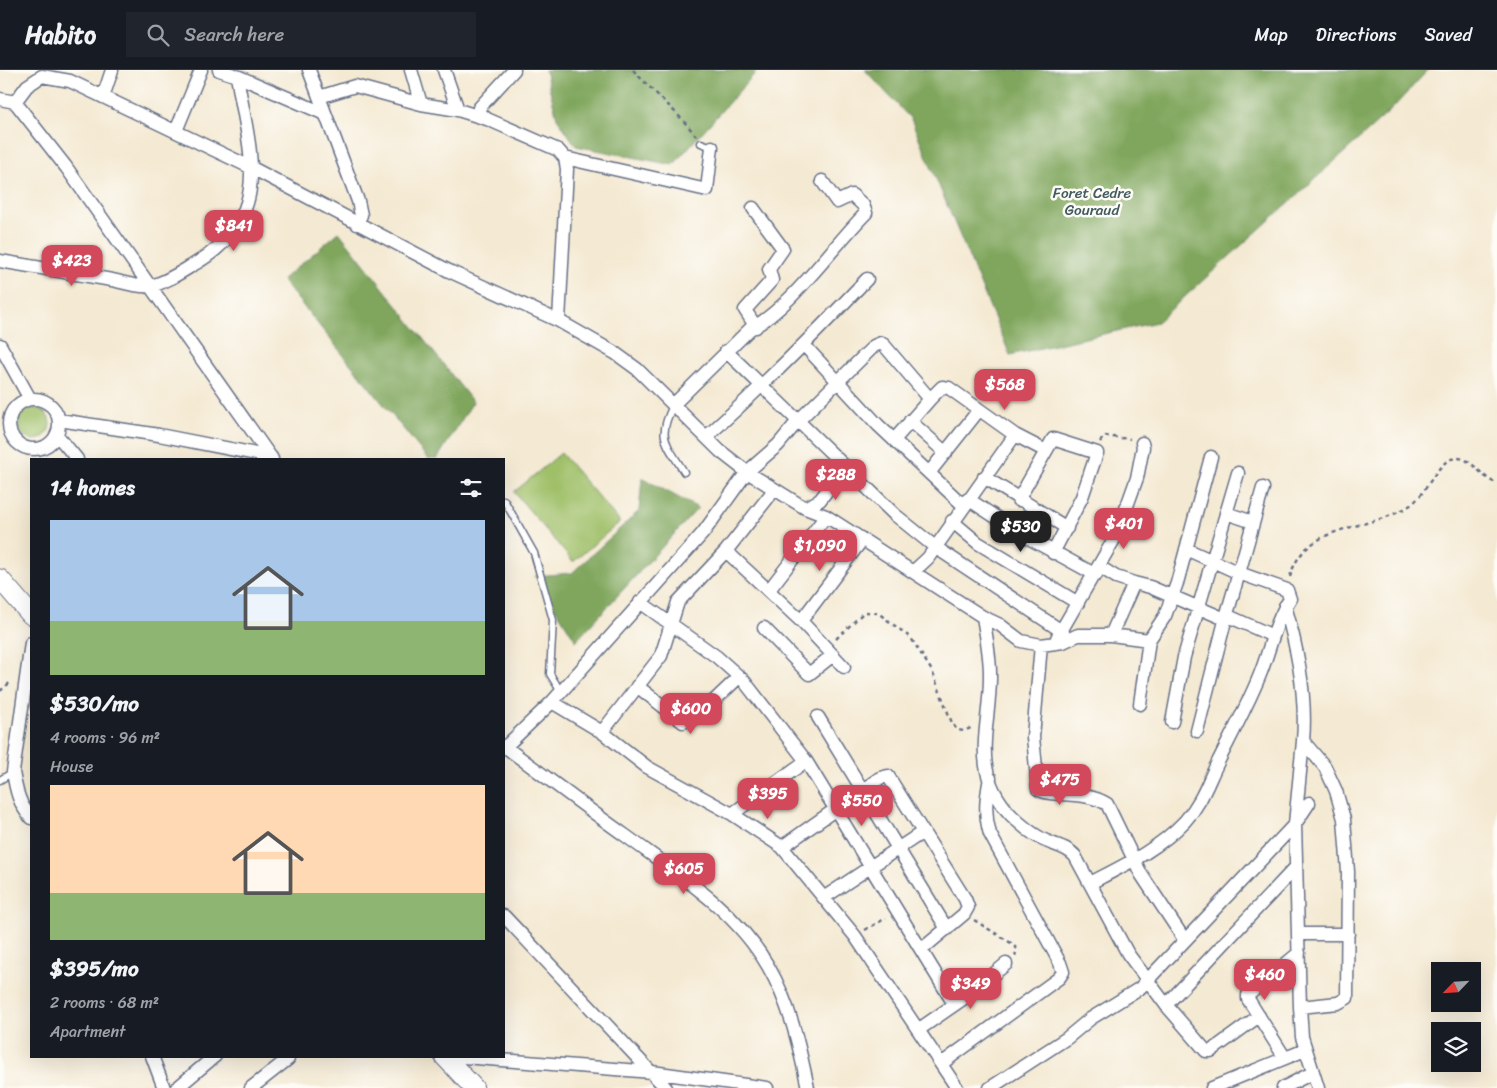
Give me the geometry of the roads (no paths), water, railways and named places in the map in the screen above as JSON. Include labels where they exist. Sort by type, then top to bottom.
[{"type":"main road","points":[[0,579],[30,614]]},
{"type":"main road","points":[[446,1058],[474,1088]]},
{"type":"street","points":[[103,97],[112,70]]},
{"type":"street","points":[[176,131],[201,70]]},
{"type":"street","points":[[219,70],[325,114]]},
{"type":"street","points":[[309,70],[358,201],[361,215],[357,224]]},
{"type":"street","points":[[410,70],[421,104]]},
{"type":"street","points":[[444,70],[458,110]]},
{"type":"street","points":[[487,119],[480,113],[479,108],[514,70]]},
{"type":"street","points":[[14,102],[40,73],[70,81],[252,168],[449,271],[559,321],[622,358],[642,373],[706,437],[747,472],[805,508],[826,516],[983,617],[1000,625],[1021,641],[1046,645],[1078,635],[1111,635],[1149,640]]},
{"type":"street","points":[[0,261],[149,286],[182,271],[225,242],[242,220],[251,194],[252,168],[237,76]]},
{"type":"street","points":[[319,97],[355,86],[421,104],[458,110],[487,119],[558,150],[565,158],[568,169],[559,321]]},
{"type":"street","points":[[0,99],[14,102],[66,167],[272,458]]},
{"type":"street","points":[[565,158],[707,190],[706,145]]},
{"type":"street","points":[[674,404],[750,329],[756,327],[786,301],[866,213],[863,205],[852,195],[837,202],[822,181]]},
{"type":"street","points":[[753,208],[783,250],[769,269],[772,280],[744,310],[756,327]]},
{"type":"street","points":[[706,437],[804,345],[867,279]]},
{"type":"street","points":[[505,746],[556,697],[702,533],[747,472],[778,445],[837,381],[874,346],[881,343],[930,399]]},
{"type":"street","points":[[0,345],[30,399]]},
{"type":"street","points":[[804,345],[894,440],[929,473],[966,502],[1053,553],[1098,571],[1172,596],[1273,636]]},
{"type":"street","points":[[726,352],[844,468],[894,514],[935,546],[1062,632]]},
{"type":"street","points":[[894,440],[930,399],[945,386],[1015,435],[1046,451]]},
{"type":"street","points":[[30,399],[46,401],[52,406],[59,420],[57,435],[38,454],[22,447],[4,429],[16,406],[30,399]]},
{"type":"street","points":[[929,473],[979,410]]},
{"type":"street","points":[[59,420],[159,435],[272,458]]},
{"type":"street","points":[[910,422],[946,453]]},
{"type":"street","points":[[57,435],[76,458]]},
{"type":"street","points":[[914,571],[928,558],[1015,435]]},
{"type":"street","points":[[1018,500],[1053,439],[1097,453],[1082,497],[1053,553]]},
{"type":"street","points":[[1142,442],[1143,447],[1137,478],[1127,511],[1098,571],[1062,632],[1046,645],[1033,737],[1036,784],[1042,792],[1068,793],[1098,798],[1107,804],[1142,874],[1184,939]]},
{"type":"street","points":[[1140,704],[1149,640],[1165,616],[1172,596],[1211,457]]},
{"type":"street","points":[[805,508],[820,500],[844,468]]},
{"type":"street","points":[[1172,722],[1184,657],[1238,473]]},
{"type":"street","points":[[984,477],[1018,500],[1067,528]]},
{"type":"street","points":[[1197,730],[1226,617],[1263,488]]},
{"type":"street","points":[[602,732],[660,656],[678,602],[682,596],[726,551],[774,490]]},
{"type":"street","points":[[1226,512],[1253,522]]},
{"type":"street","points":[[769,590],[826,516]]},
{"type":"street","points":[[952,522],[978,543],[1078,604]]},
{"type":"street","points":[[801,622],[862,540]]},
{"type":"street","points":[[1090,883],[1157,845],[1184,822],[1206,791],[1217,764],[1253,692],[1285,606],[1290,600],[1287,590],[1239,573],[1186,549]]},
{"type":"street","points":[[726,551],[769,590],[844,667]]},
{"type":"street","points":[[1111,635],[1134,583]]},
{"type":"street","points":[[640,602],[717,657],[739,677],[806,761],[954,1004]]},
{"type":"street","points":[[1285,606],[1302,673],[1304,724],[1295,824],[1302,1037],[1318,1088]]},
{"type":"street","points":[[983,617],[990,674],[985,721],[984,757],[997,797],[1012,817],[1041,839],[1072,852],[1128,954],[1166,1005],[1208,1052],[1258,1016]]},
{"type":"street","points":[[764,628],[809,674],[830,652]]},
{"type":"street","points":[[30,651],[14,772],[16,792],[24,810],[30,817]]},
{"type":"street","points":[[637,686],[683,722],[697,717],[739,677]]},
{"type":"street","points":[[556,697],[647,767],[732,814],[782,847],[825,897],[855,936],[957,1088]]},
{"type":"street","points":[[818,717],[947,929]]},
{"type":"street","points":[[1300,1007],[1338,1003],[1347,998],[1348,934],[1348,872],[1344,819],[1336,791],[1325,766],[1302,741]]},
{"type":"street","points":[[505,748],[686,879],[726,911],[746,934],[768,965],[785,999],[798,1037],[808,1088]]},
{"type":"street","points":[[732,814],[806,761]]},
{"type":"street","points":[[782,847],[862,790],[880,778],[888,776],[965,899],[968,907],[964,914],[921,950]]},
{"type":"street","points":[[940,1064],[1059,978],[1063,972],[1060,963],[990,834],[986,819],[986,799],[990,778]]},
{"type":"street","points":[[990,1088],[1067,1038],[1090,1019],[1130,995],[1295,824],[1309,803]]},
{"type":"street","points":[[825,897],[923,832]]},
{"type":"street","points":[[1166,1005],[1296,867]]},
{"type":"street","points":[[505,917],[666,1088]]},
{"type":"street","points":[[1298,934],[1348,934]]},
{"type":"street","points":[[1285,1058],[1248,999],[1248,995],[1299,953]]},
{"type":"street","points":[[918,1030],[1006,964]]},
{"type":"street","points":[[1212,1088],[1305,1050]]},
{"type":"street","points":[[153,1058],[164,1088]]},
{"type":"street","points":[[177,1088],[213,1058]]},
{"type":"street","points":[[476,1058],[652,1072],[767,1088]]},
{"type":"street","points":[[251,1088],[288,1059]]},
{"type":"street","points":[[1283,1088],[1312,1073]]},
{"type":"lane","points":[[674,404],[664,423],[663,438],[684,472]]},
{"type":"lane","points":[[505,502],[534,553],[553,620],[550,674],[556,697]]},
{"type":"lane","points":[[0,780],[14,772]]},
{"type":"park label","name":"Foret Cedre Gouraud","points":[[1092,202]]}]
